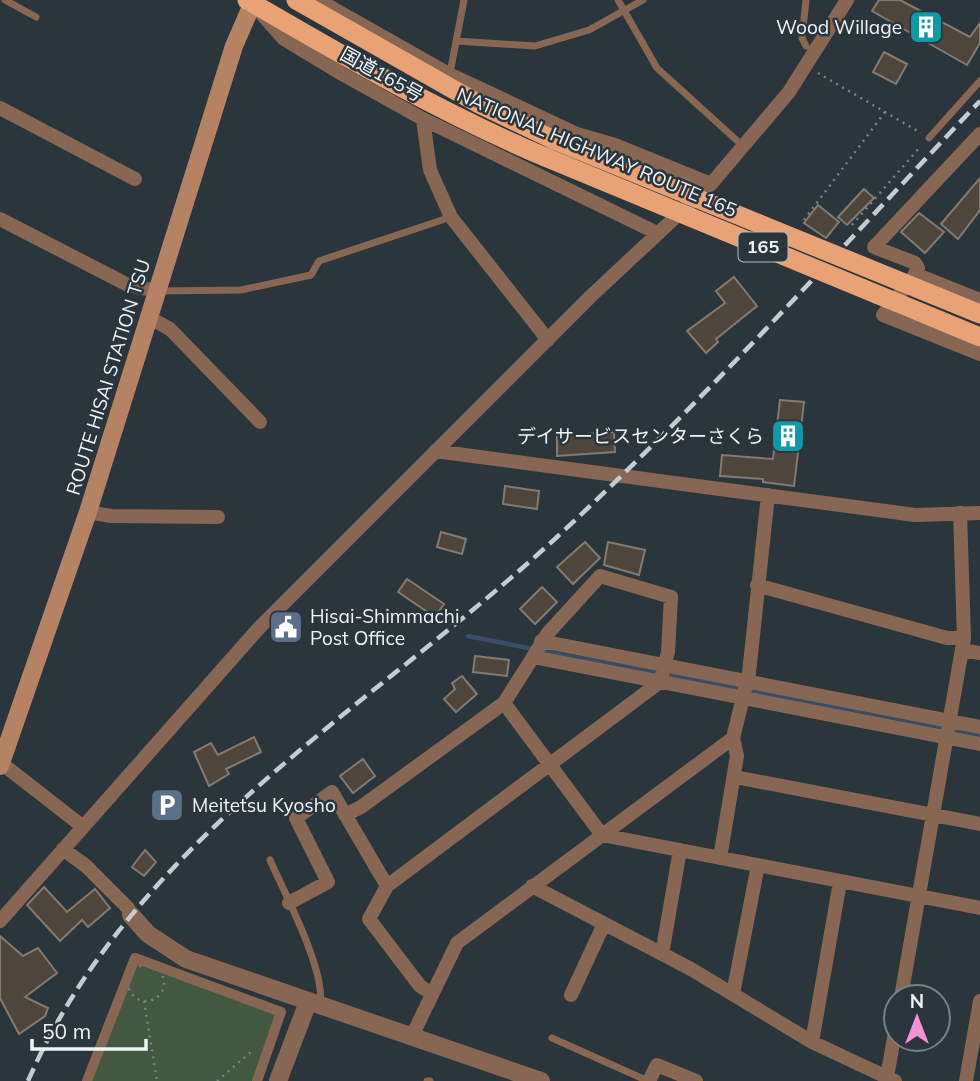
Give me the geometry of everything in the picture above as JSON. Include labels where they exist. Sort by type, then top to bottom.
[{"type":"highway","name":"NATIONAL HIGHWAY ROUTE 165","points":[[296,0],[479,104],[550,148],[980,337]]},
{"type":"highway","name":"NATIONAL HIGHWAY ROUTE 165","points":[[251,1],[415,96],[478,129],[550,148],[980,314]]},
{"type":"main road","name":"ROUTE HISAI STATION TSU","points":[[1,764],[88,512],[234,46],[251,1]]},
{"type":"street","name":"国道165号","points":[[318,0],[449,74],[577,134],[614,145],[712,184]]},
{"type":"street","points":[[0,921],[260,628],[548,340],[657,233],[712,184],[789,92],[847,0]]},
{"type":"street","name":"国道165号","points":[[251,1],[284,39],[424,120],[657,233]]},
{"type":"street","points":[[0,108],[135,179]]},
{"type":"street","points":[[424,120],[430,170],[451,216],[464,229],[548,340]]},
{"type":"street","points":[[980,134],[874,247],[915,263],[918,268],[883,315],[980,354]]},
{"type":"street","points":[[0,219],[128,285],[158,291]]},
{"type":"street","points":[[915,274],[980,299]]},
{"type":"street","points":[[148,317],[170,329],[260,422]]},
{"type":"street","points":[[435,451],[915,515],[980,513]]},
{"type":"street","points":[[720,858],[735,777],[737,756],[733,738],[746,690],[768,495]]},
{"type":"street","points":[[88,512],[111,516],[218,517]]},
{"type":"street","points":[[904,983],[963,644],[960,513]]},
{"type":"street","points":[[345,815],[504,703],[537,650],[600,576],[671,597],[662,674],[550,765],[387,886],[369,919],[419,986],[432,994]]},
{"type":"street","points":[[757,586],[947,638],[980,653]]},
{"type":"street","points":[[537,650],[949,729],[980,727]]},
{"type":"street","points":[[504,703],[602,835],[980,908]]},
{"type":"street","points":[[949,729],[980,744]]},
{"type":"street","points":[[413,1034],[457,943],[733,738]]},
{"type":"street","points":[[1,764],[82,826]]},
{"type":"street","points":[[735,777],[980,824]]},
{"type":"street","points":[[289,903],[328,882],[296,818],[332,792],[387,886]]},
{"type":"street","points":[[63,849],[86,866],[128,908],[148,934],[186,959],[314,1004],[413,1034],[541,1081]]},
{"type":"street","points":[[662,954],[680,850]]},
{"type":"street","points":[[733,994],[758,866]]},
{"type":"street","points":[[812,1042],[840,881]]},
{"type":"street","points":[[533,886],[662,954],[812,1042],[891,1079],[894,1053]]},
{"type":"street","points":[[571,995],[604,923]]},
{"type":"street","points":[[87,1081],[135,958],[281,1012],[257,1081]]},
{"type":"street","points":[[966,1081],[980,1001]]},
{"type":"street","points":[[278,1081],[314,1004]]},
{"type":"street","points":[[648,1081],[657,1065],[696,1081]]},
{"type":"lane","points":[[5,0],[36,17]]},
{"type":"lane","points":[[449,74],[464,0]]},
{"type":"lane","points":[[618,0],[657,68],[745,147]]},
{"type":"lane","points":[[456,41],[535,46],[589,30],[643,0]]},
{"type":"lane","points":[[806,0],[802,38],[806,46]]},
{"type":"lane","points":[[929,138],[980,81]]},
{"type":"lane","points":[[158,291],[241,290],[311,275],[319,261],[451,216]]},
{"type":"lane","points":[[270,860],[318,979],[322,994],[314,1004]]},
{"type":"lane","points":[[552,1038],[648,1081]]},
{"type":"path","points":[[806,66],[929,138],[852,225]]},
{"type":"path","points":[[804,220],[885,112]]},
{"type":"path","points":[[150,965],[160,972],[164,983],[155,998],[144,1000],[134,996],[128,981],[138,967],[150,965]]},
{"type":"path","points":[[144,1000],[157,1081]]},
{"type":"path","points":[[217,1081],[234,1070],[259,1044]]},
{"type":"green space","points":[[135,958],[281,1012],[257,1081],[87,1081]]},
{"type":"building","name":"Wood Willage","points":[[879,0],[900,0],[970,37],[980,23],[980,43],[967,65],[872,11]]},
{"type":"building","points":[[884,52],[907,64],[896,84],[873,72]]},
{"type":"building","points":[[980,178],[980,210],[958,239],[941,224]]},
{"type":"building","points":[[864,189],[874,198],[847,225],[838,217]]},
{"type":"building","points":[[818,205],[839,222],[826,238],[804,223]]},
{"type":"building","points":[[919,213],[944,232],[925,253],[901,232]]},
{"type":"building","points":[[734,277],[757,306],[716,339],[718,342],[706,353],[687,331],[725,303],[716,291]]},
{"type":"building","name":"デイサービスセンターさくら","points":[[780,400],[804,402],[794,486],[763,482],[763,479],[720,476],[722,455],[773,459]]},
{"type":"building","points":[[572,432],[572,435],[614,432],[615,452],[557,456],[557,434]]},
{"type":"building","points":[[505,486],[539,491],[537,509],[503,504]]},
{"type":"building","points":[[441,532],[466,539],[462,554],[437,547]]},
{"type":"building","points":[[585,542],[600,558],[573,584],[557,567]]},
{"type":"building","points":[[608,542],[645,550],[639,575],[604,565]]},
{"type":"building","points":[[407,579],[444,604],[435,617],[398,592]]},
{"type":"building","points":[[542,587],[557,602],[535,624],[520,609]]},
{"type":"building","points":[[475,656],[509,660],[507,676],[473,672]]},
{"type":"building","points":[[462,676],[477,694],[456,712],[444,699],[455,689],[452,683]]},
{"type":"building","points":[[254,737],[261,752],[226,769],[229,774],[209,786],[194,752],[211,743],[218,755]]},
{"type":"building","points":[[363,759],[375,776],[353,793],[340,776]]},
{"type":"building","points":[[145,850],[156,862],[144,876],[132,867]]},
{"type":"building","points":[[44,887],[67,912],[95,889],[110,908],[88,927],[82,920],[60,941],[27,905]]},
{"type":"building","points":[[0,936],[23,956],[38,948],[57,973],[25,997],[48,1008],[45,1016],[19,1034],[0,998]]},
{"type":"waterway","points":[[468,636],[533,649]]},
{"type":"waterway","points":[[541,651],[980,734]]},
{"type":"railway","points":[[28,1081],[73,995],[129,918],[192,848],[262,783],[485,600],[612,485],[772,323],[980,101]]},
{"type":"place","name":"Wood Willage","points":[[926,27]]},
{"type":"place","name":"デイサービスセンターさくら","points":[[788,436]]},
{"type":"place","name":"Hisai-Shimmachi Post Office","points":[[286,627]]},
{"type":"place","name":"Meitetsu Kyosho","points":[[167,805]]}]
